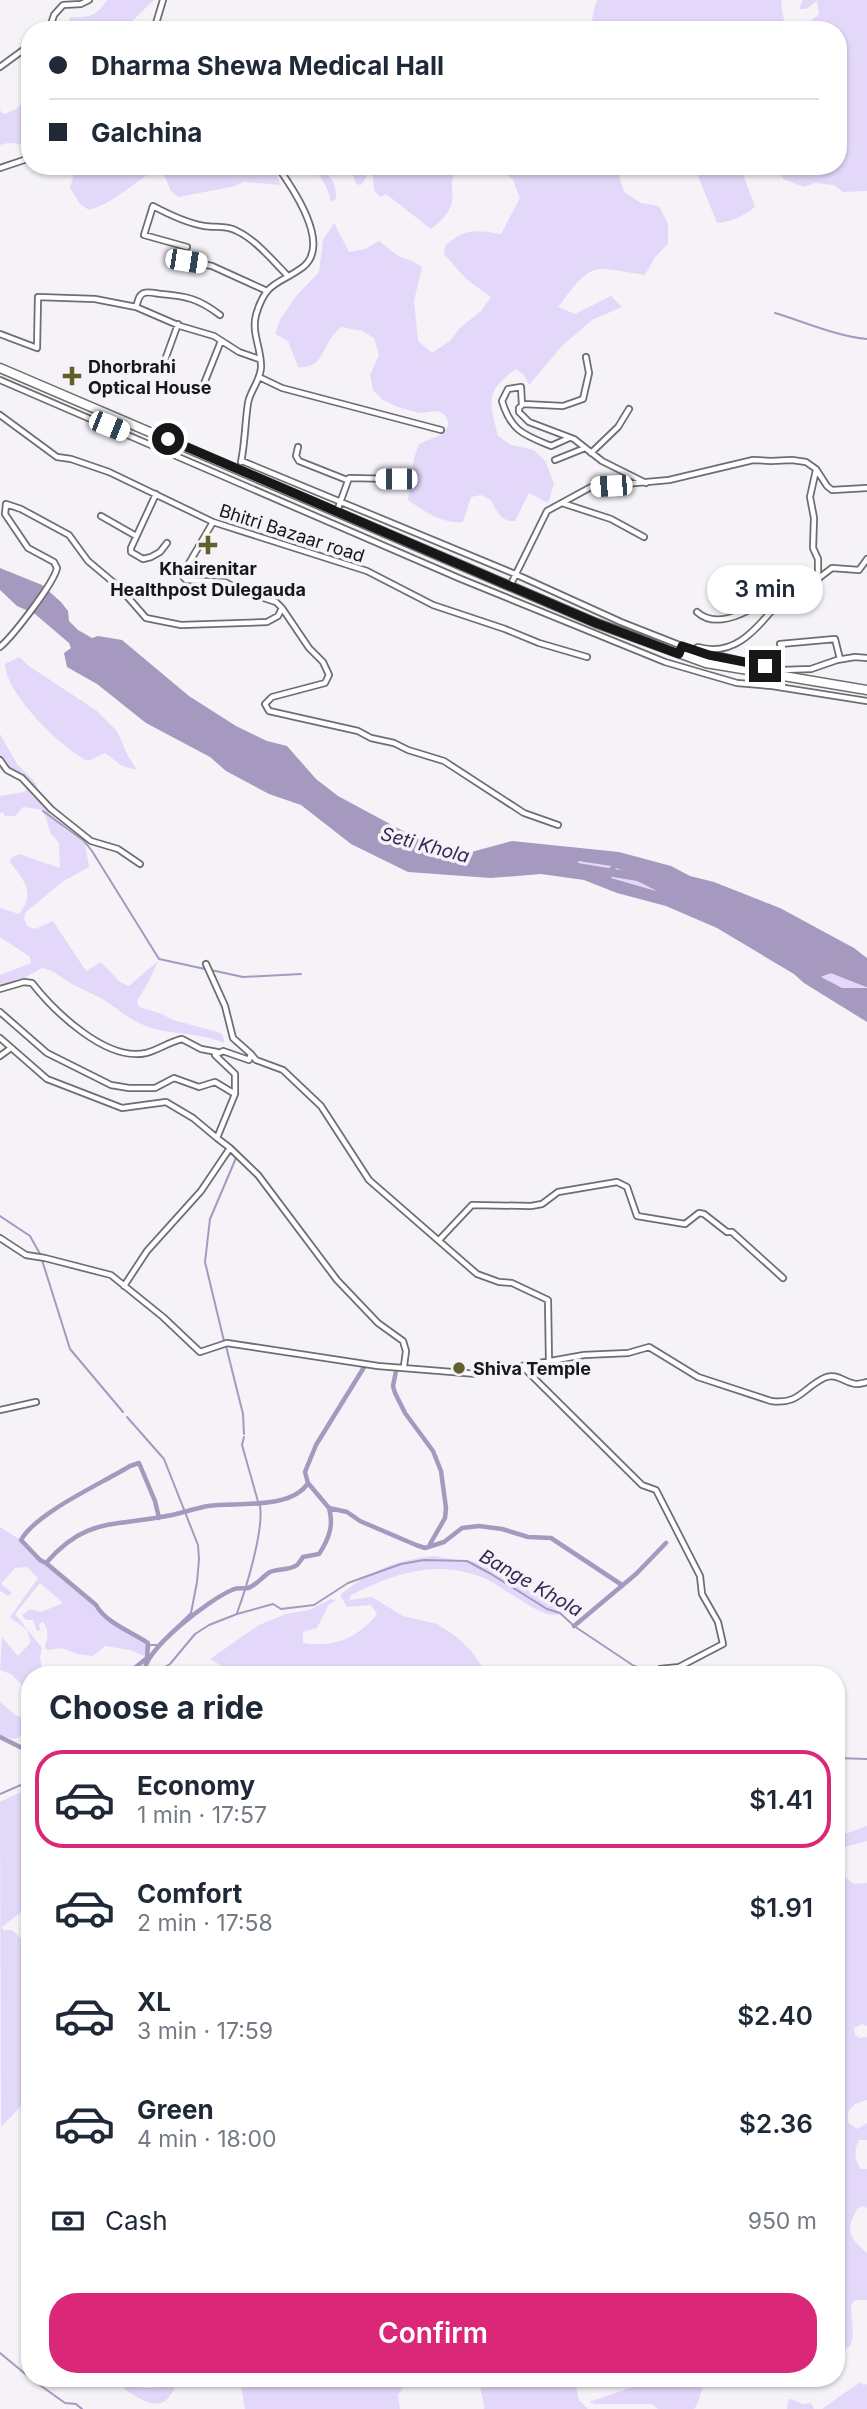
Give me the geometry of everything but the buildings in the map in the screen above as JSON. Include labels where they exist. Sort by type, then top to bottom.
[{"type":"highway","points":[[0,368],[616,630],[680,650],[706,663],[867,690]]},
{"type":"street","points":[[52,21],[63,5],[81,4],[89,0]]},
{"type":"street","points":[[157,21],[163,0]]},
{"type":"street","points":[[0,67],[21,52]]},
{"type":"street","points":[[0,169],[21,161]]},
{"type":"street","points":[[239,470],[248,402],[259,377],[260,359],[254,325],[260,302],[267,291],[287,275],[302,268],[309,260],[314,244],[308,219],[283,175]]},
{"type":"street","points":[[187,247],[144,235],[153,206],[205,226],[222,226],[237,230],[287,275]]},
{"type":"street","points":[[186,261],[212,265],[267,291]]},
{"type":"street","points":[[136,307],[140,296],[145,292],[190,297],[201,301],[220,315]]},
{"type":"street","points":[[0,334],[37,348],[38,297],[95,299],[136,307],[206,333],[239,352],[260,359]]},
{"type":"street","points":[[162,368],[178,324]]},
{"type":"street","points":[[203,386],[221,341]]},
{"type":"street","points":[[522,405],[563,406],[583,399],[589,373],[586,357]]},
{"type":"street","points":[[259,377],[282,388],[441,430]]},
{"type":"street","points":[[0,380],[610,641],[665,662],[737,683],[867,701]]},
{"type":"street","points":[[570,438],[551,446],[516,430],[502,401],[508,389],[521,387],[522,405],[519,408],[523,418],[570,438],[612,468],[647,483]]},
{"type":"street","points":[[591,453],[618,427],[629,409]]},
{"type":"street","name":"Bhitri Bazaar road","points":[[0,415],[57,457],[108,472],[213,522],[367,571],[433,605],[587,657]]},
{"type":"street","points":[[298,447],[296,456],[299,461],[347,480]]},
{"type":"street","points":[[555,460],[586,448]]},
{"type":"street","points":[[510,586],[547,511],[591,487],[669,480],[753,460],[792,460],[806,462],[816,469],[832,490],[867,488]]},
{"type":"street","points":[[242,461],[515,574],[680,650],[693,650],[782,670],[811,669],[840,659],[867,658]]},
{"type":"street","points":[[816,469],[810,497],[818,580]]},
{"type":"street","points":[[336,512],[347,480],[353,477],[396,479]]},
{"type":"street","points":[[156,494],[131,552],[143,559],[151,557],[167,543]]},
{"type":"street","points":[[561,502],[611,519],[644,537]]},
{"type":"street","points":[[3,503],[21,509],[69,535],[88,561],[119,587],[141,615],[155,622],[181,625],[267,622],[278,617],[282,608]]},
{"type":"street","points":[[0,647],[53,579],[57,568],[54,562],[28,548],[23,537],[7,518],[3,503]]},
{"type":"street","points":[[101,516],[136,536]]},
{"type":"street","points":[[213,522],[183,577],[186,580],[225,582],[242,591],[276,602],[309,649],[323,662],[328,675],[326,683],[272,696],[265,704],[269,711],[358,731],[371,738],[394,743],[444,761],[524,813],[558,825]]},
{"type":"street","points":[[693,650],[698,647],[707,650],[734,646],[763,623],[778,603],[800,583],[818,580],[832,568],[859,570],[867,559]]},
{"type":"street","points":[[697,612],[704,618],[717,621],[735,616],[752,609],[793,581],[800,583]]},
{"type":"street","points":[[610,641],[616,630]]},
{"type":"street","points":[[780,644],[835,639],[840,659]]},
{"type":"street","points":[[0,760],[7,770],[22,778],[51,808],[91,841],[118,849],[140,864]]},
{"type":"street","points":[[206,964],[225,1006],[233,1038],[256,1060],[283,1070],[321,1106],[369,1180],[440,1239],[477,1274],[499,1282],[512,1283],[548,1300],[549,1362]]},
{"type":"street","points":[[0,989],[24,982],[32,983],[74,1027],[111,1048],[143,1054],[182,1039],[201,1049],[250,1059],[250,1054]]},
{"type":"street","points":[[0,1012],[47,1053],[111,1085],[155,1088],[174,1078],[199,1087],[215,1082],[235,1094]]},
{"type":"street","points":[[0,1038],[47,1079],[122,1108],[166,1102],[193,1118],[258,1175],[337,1280],[379,1323],[403,1341],[406,1351],[404,1366]]},
{"type":"street","points":[[0,1056],[11,1048]]},
{"type":"street","points":[[217,1052],[217,1059],[235,1074],[235,1094],[217,1138]]},
{"type":"street","points":[[124,1286],[137,1264],[201,1191],[230,1149]]},
{"type":"street","points":[[440,1239],[472,1205],[531,1206],[542,1204],[558,1192],[617,1182],[627,1187],[637,1216],[685,1224],[699,1213],[704,1214],[727,1232],[732,1232],[783,1278]]},
{"type":"street","points":[[0,1238],[26,1255],[110,1275],[163,1317],[200,1352],[226,1343],[378,1366],[477,1374],[584,1355],[628,1353],[649,1347],[698,1377],[763,1399],[782,1402],[794,1400],[825,1377],[832,1376],[856,1384],[867,1382]]},
{"type":"street","points":[[521,1365],[642,1485],[656,1490],[700,1576],[702,1594],[718,1622],[723,1644],[681,1666]]},
{"type":"street","points":[[0,1410],[36,1402]]},
{"type":"shaded area","points":[[107,0],[154,0],[132,21],[70,21],[70,17],[92,15],[100,10]]},
{"type":"shaded area","points":[[598,0],[782,0],[784,21],[592,21]]},
{"type":"shaded area","points":[[803,0],[867,0],[867,191],[843,192],[834,185],[814,183],[804,187],[783,179],[781,175],[847,175],[847,21],[811,21],[819,14],[817,1],[806,9],[799,9]]},
{"type":"shaded area","points":[[20,105],[21,144],[0,145],[0,110],[3,114]]},
{"type":"shaded area","points":[[74,175],[148,175],[115,198],[89,210],[80,204],[70,188]]},
{"type":"shaded area","points":[[164,175],[276,175],[281,185],[244,182],[178,197],[171,191]]},
{"type":"shaded area","points":[[319,175],[330,176],[336,199],[331,202],[328,192]]},
{"type":"shaded area","points":[[353,175],[366,175],[361,185],[356,184]]},
{"type":"shaded area","points":[[373,175],[454,175],[449,210],[431,229],[386,194],[380,197],[374,190]]},
{"type":"shaded area","points":[[508,175],[619,175],[624,192],[641,203],[659,206],[668,224],[668,244],[655,257],[645,275],[602,269],[586,274],[558,307],[575,314],[611,296],[622,307],[592,320],[562,346],[529,385],[524,375],[516,369],[494,391],[492,405],[498,436],[511,445],[534,450],[546,462],[554,484],[548,503],[529,493],[515,521],[510,521],[500,515],[491,500],[481,495],[471,497],[463,522],[448,521],[408,500],[414,458],[419,444],[443,434],[449,424],[445,415],[438,411],[419,413],[398,407],[383,400],[373,390],[370,375],[379,355],[374,338],[362,331],[342,327],[330,339],[314,364],[298,367],[288,341],[275,334],[280,320],[296,296],[319,272],[323,240],[334,223],[349,252],[365,249],[379,241],[398,256],[422,267],[414,301],[418,341],[432,353],[450,341],[460,328],[481,311],[491,297],[466,279],[444,254],[445,246],[465,233],[501,234],[520,198],[513,180]]},
{"type":"shaded area","points":[[698,175],[743,175],[755,207],[737,218],[717,223]]},
{"type":"shaded area","points":[[19,657],[97,711],[117,731],[137,770],[122,766],[105,753],[88,761],[50,733],[25,704],[8,676],[5,664]]},
{"type":"shaded area","points":[[0,734],[17,764],[36,783],[41,803],[65,829],[85,843],[89,867],[62,882],[26,912],[24,918],[27,926],[35,929],[53,921],[86,971],[101,962],[120,982],[129,986],[158,961],[137,1001],[139,1007],[173,1020],[218,1032],[223,1035],[224,1043],[141,1024],[104,1000],[46,969],[42,968],[24,978],[0,984],[0,975],[31,963],[30,957],[0,937],[0,908],[19,914],[27,900],[26,887],[10,862],[11,858],[19,854],[60,868],[59,843],[51,834],[43,810],[23,807],[15,816],[0,813],[0,796],[24,792],[30,785],[22,773],[0,770]]},
{"type":"shaded area","points":[[578,861],[611,866],[605,873],[594,873],[580,867]]},
{"type":"shaded area","points":[[616,868],[646,880],[657,892],[610,878]]},
{"type":"shaded area","points":[[834,971],[847,971],[867,981],[867,988],[841,988],[820,977]]},
{"type":"shaded area","points":[[0,1527],[22,1541],[41,1561],[119,1628],[148,1645],[153,1644],[144,1656],[130,1650],[105,1646],[93,1656],[62,1648],[48,1650],[45,1648],[47,1628],[43,1622],[39,1624],[40,1630],[37,1631],[33,1620],[26,1620],[22,1615],[30,1609],[41,1612],[63,1603],[40,1583],[15,1614],[42,1648],[41,1666],[21,1666],[21,1684],[11,1674],[0,1670],[2,1637],[18,1656],[31,1642],[27,1630],[10,1617],[38,1578],[27,1567],[15,1568],[1,1584],[12,1593],[8,1596],[0,1591]]},
{"type":"shaded area","points":[[435,1556],[459,1561],[488,1562],[525,1589],[556,1606],[559,1615],[535,1609],[481,1577],[447,1569],[430,1569],[381,1581],[350,1596],[350,1600],[372,1597],[403,1616],[437,1624],[457,1637],[482,1666],[221,1666],[210,1659],[259,1625],[286,1614],[309,1610],[331,1599],[336,1601],[329,1604],[317,1628],[303,1632],[303,1643],[325,1644],[353,1635],[377,1614],[371,1605],[347,1607],[340,1595],[362,1579],[408,1560]]},
{"type":"shaded area","points":[[0,1702],[21,1717],[21,1736],[15,1739],[0,1736]]},
{"type":"shaded area","points":[[21,1792],[21,1912],[2,1927],[3,1930],[12,1930],[21,1938],[21,2106],[1,2126],[0,1802]]},
{"type":"shaded area","points":[[867,1826],[867,1841],[845,1847],[845,1834]]},
{"type":"shaded area","points":[[845,1877],[854,1884],[867,1883],[867,2026],[862,2024],[854,2028],[855,2035],[859,2038],[867,2037],[867,2100],[855,2104],[848,2112],[848,2122],[857,2129],[867,2123],[867,2140],[859,2140],[856,2155],[861,2169],[867,2169],[867,2208],[858,2208],[850,2228],[856,2243],[867,2253],[867,2300],[855,2300],[851,2305],[853,2336],[850,2346],[846,2348]]},
{"type":"shaded area","points":[[860,2382],[867,2384],[867,2409],[822,2409]]},
{"type":"shaded area","points":[[124,2387],[175,2387],[165,2401],[156,2404]]},
{"type":"shaded area","points":[[241,2387],[403,2387],[398,2395],[400,2409],[245,2409]]},
{"type":"shaded area","points":[[480,2387],[576,2387],[579,2400],[588,2409],[484,2409]]},
{"type":"shaded area","points":[[633,2387],[704,2387],[694,2409],[658,2409],[653,2404],[589,2402]]},
{"type":"shaded area","points":[[788,2400],[803,2404],[811,2403],[814,2409],[787,2409]]},
{"type":"water","points":[[0,568],[42,585],[61,602],[68,611],[69,621],[78,630],[92,638],[98,636],[122,640],[189,696],[236,726],[267,741],[287,746],[316,779],[338,796],[442,852],[464,854],[512,841],[619,852],[671,866],[690,876],[714,882],[780,908],[854,948],[867,958],[867,981],[844,972],[821,977],[842,988],[867,988],[867,1022],[717,928],[666,906],[617,893],[584,880],[541,874],[491,878],[408,872],[351,844],[301,805],[269,794],[226,771],[210,757],[146,723],[97,684],[67,667],[64,653],[71,648],[69,643],[35,614],[17,606],[0,590]],"holes":[[[578,861],[611,866],[605,873],[594,873],[580,867]],[[616,868],[646,880],[656,891],[611,878]]]},
{"type":"waterway","points":[[775,313],[832,332],[867,339]]},
{"type":"waterway","points":[[43,811],[84,841],[92,851],[159,959],[205,969]]},
{"type":"waterway","name":"Seti Khola","points":[[571,866],[638,877],[656,886]]},
{"type":"waterway","name":"Seti Khola","points":[[829,968],[867,983]]},
{"type":"waterway","points":[[211,970],[243,977],[301,974]]},
{"type":"waterway","points":[[224,1341],[205,1262],[210,1219],[236,1158]]},
{"type":"waterway","points":[[0,1216],[30,1236],[40,1254]]},
{"type":"waterway","points":[[42,1260],[70,1349],[123,1412]]},
{"type":"waterway","points":[[226,1346],[243,1414],[244,1434]]},
{"type":"waterway","points":[[366,1364],[316,1445],[305,1472],[308,1483],[329,1508],[347,1512],[360,1521],[425,1548],[444,1542],[462,1528],[479,1526],[502,1529],[528,1537],[551,1538],[622,1585]]},
{"type":"waterway","points":[[397,1366],[393,1386],[395,1393],[405,1413],[433,1451],[441,1471],[445,1518],[430,1544]]},
{"type":"waterway","points":[[127,1417],[164,1459],[198,1545],[197,1582],[191,1613],[158,1645],[149,1645]]},
{"type":"waterway","points":[[244,1437],[242,1445],[259,1505]]},
{"type":"waterway","points":[[46,1563],[21,1540],[29,1530],[55,1509],[130,1466],[139,1463],[159,1518]]},
{"type":"waterway","points":[[137,1666],[147,1658],[148,1643],[106,1617],[96,1605],[46,1563],[73,1539],[99,1527],[208,1506],[276,1501],[300,1492],[308,1483]]},
{"type":"waterway","points":[[237,1613],[257,1544],[260,1506]]},
{"type":"waterway","points":[[146,1666],[165,1639],[222,1595],[234,1589],[251,1587],[270,1572],[294,1567],[303,1557],[319,1554],[330,1532],[329,1508]]},
{"type":"waterway","points":[[574,1626],[636,1574],[666,1543]]},
{"type":"waterway","name":"Bange Khola","points":[[167,1666],[195,1634],[209,1625],[273,1604],[281,1609],[314,1605],[348,1583],[401,1564],[424,1560],[467,1561],[547,1609],[560,1613],[574,1626],[634,1666]]},
{"type":"waterway","points":[[0,1737],[21,1747]]},
{"type":"waterway","name":"Bange Khola","points":[[845,1758],[867,1759]]},
{"type":"waterway","name":"Bange Khola","points":[[0,1794],[21,1785]]},
{"type":"waterway","points":[[0,2353],[21,2370]]},
{"type":"waterway","points":[[43,2387],[65,2403],[76,2404],[82,2409]]},
{"type":"place","name":"Dhorbrahi Optical House","points":[[72,376]]},
{"type":"place","name":"Khairenitar Healthpost Dulegauda","points":[[208,545]]},
{"type":"place","name":"Shiva Temple","points":[[459,1368]]},
{"type":"route","points":[[168,439],[596,623],[679,654],[682,646],[709,655],[765,666]]}]
